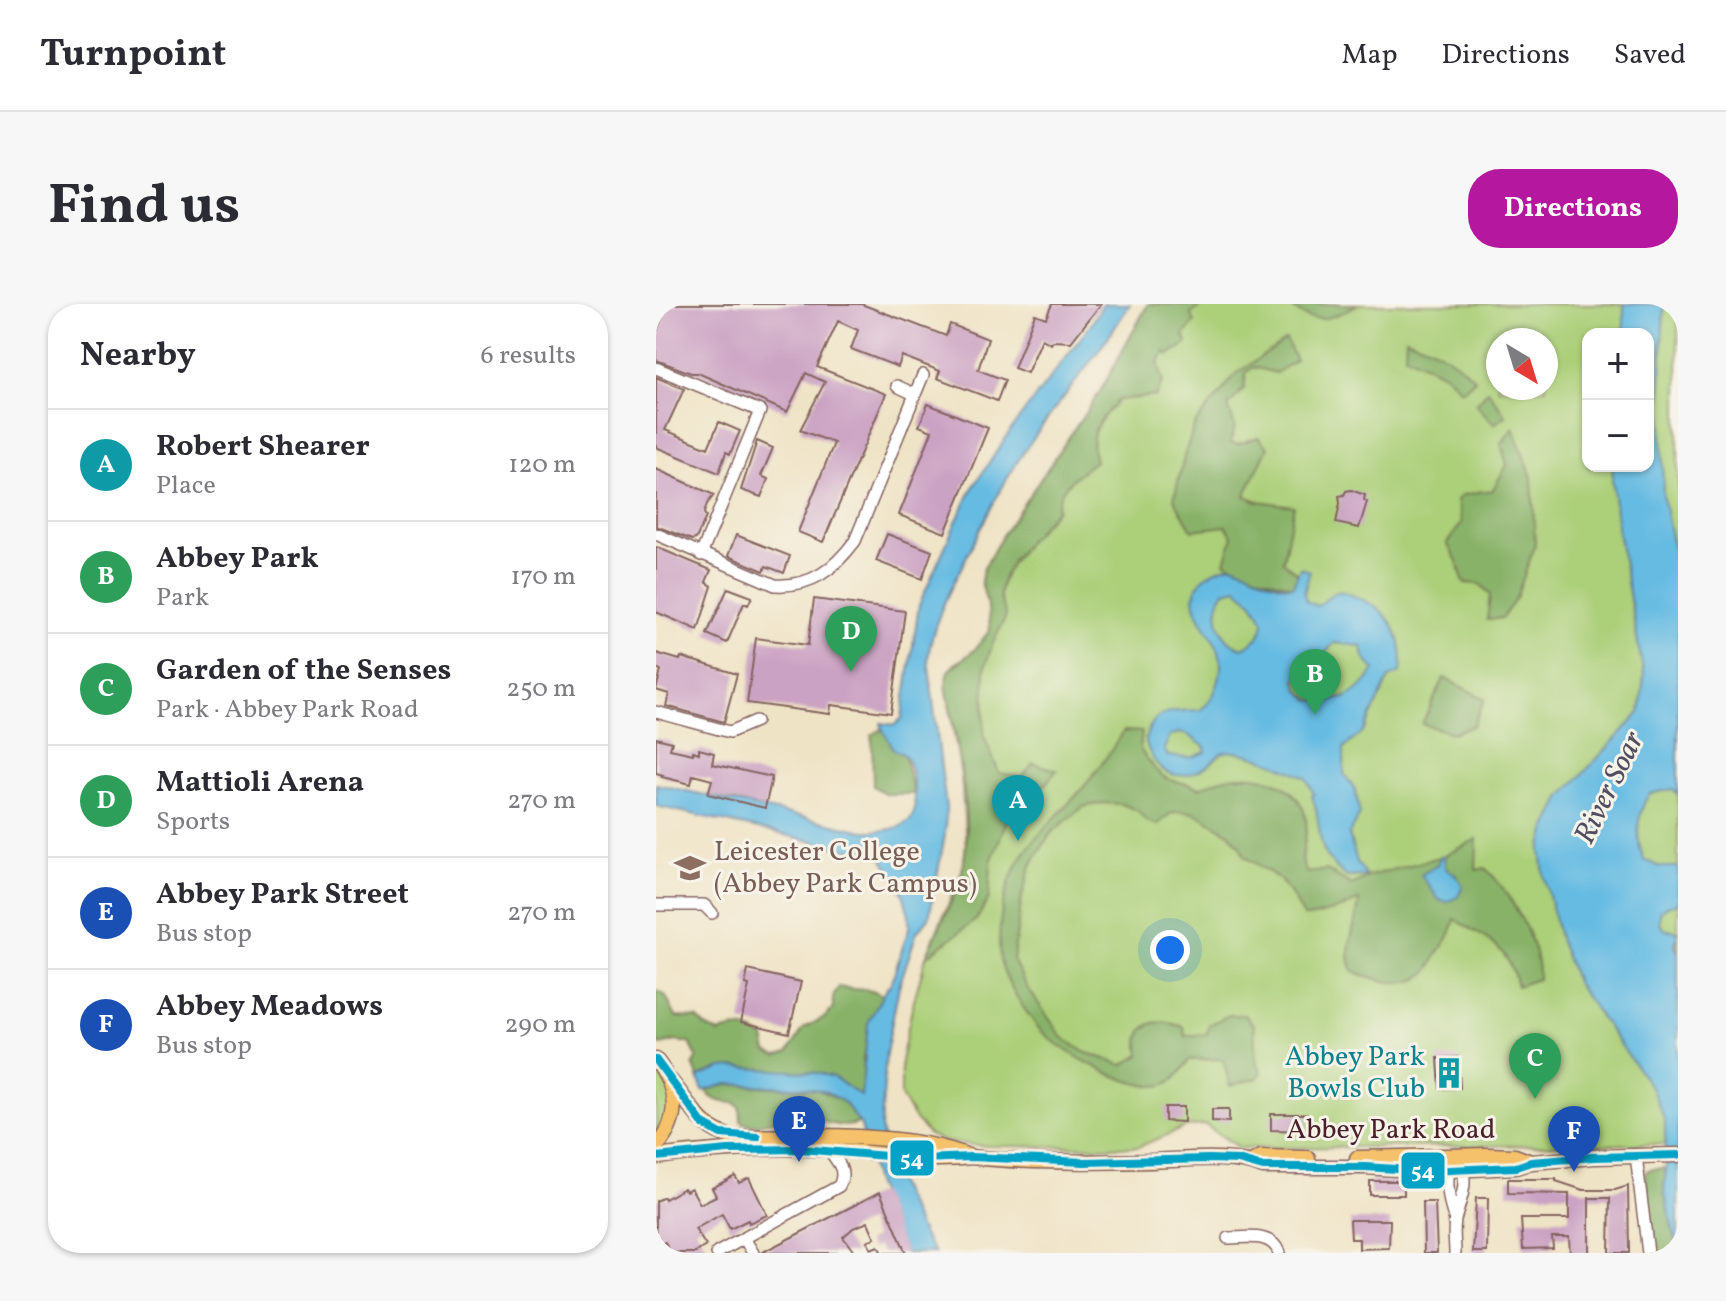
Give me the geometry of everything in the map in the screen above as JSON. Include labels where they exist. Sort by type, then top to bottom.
[{"type":"main road","name":"Abbey Park Road","points":[[656,1060],[703,1124],[721,1134],[733,1137],[842,1137],[905,1150]]},
{"type":"main road","points":[[656,1147],[671,1121],[673,1099],[670,1080]]},
{"type":"main road","name":"Abbey Park Road","points":[[656,1157],[759,1149],[953,1150],[971,1157],[1089,1162],[1251,1162],[1263,1167],[1516,1167],[1531,1162],[1678,1155]]},
{"type":"street","points":[[656,368],[760,411],[701,555]]},
{"type":"street","points":[[656,534],[775,585],[809,582],[833,567],[855,541],[923,375]]},
{"type":"street","points":[[897,386],[914,394]]},
{"type":"street","points":[[656,712],[730,732],[756,721]]},
{"type":"street","points":[[656,905],[704,905],[712,913]]},
{"type":"street","points":[[717,1253],[839,1186],[841,1168],[829,1150]]},
{"type":"street","points":[[1636,1156],[1648,1253]]},
{"type":"street","points":[[1455,1253],[1455,1220],[1463,1199],[1456,1165]]},
{"type":"street","points":[[744,1238],[753,1253]]},
{"type":"street","points":[[1228,1238],[1267,1239],[1276,1245],[1279,1253]]},
{"type":"green space","points":[[1148,304],[1205,304],[1191,314],[1195,322],[1184,335],[1187,343],[1169,355],[1165,352],[1158,362],[1163,381],[1156,396],[1118,400],[1096,427],[1092,442],[1095,461],[1065,487],[1057,509],[1012,562],[1001,586],[1000,598],[1006,616],[985,667],[984,736],[999,773],[1022,777],[1033,763],[1057,770],[1044,786],[1020,796],[1007,820],[991,862],[989,898],[977,919],[926,957],[963,866],[965,799],[946,684],[949,671],[974,650],[990,630],[981,582],[983,570],[1003,534],[1101,390]]},
{"type":"green space","points":[[1149,304],[1678,304],[1678,1144],[1240,1148],[1205,1125],[1186,1127],[1138,1147],[988,1146],[946,1142],[929,1135],[915,1120],[901,1096],[901,1061],[926,957],[963,869],[966,846],[961,776],[946,684],[953,666],[977,648],[995,626],[981,582],[983,570],[1003,534],[1101,390]]},
{"type":"green space","points":[[1289,304],[1358,304],[1340,314],[1314,319],[1297,312]]},
{"type":"green space","points":[[1406,338],[1443,354],[1475,379],[1462,391],[1446,375],[1405,355]]},
{"type":"green space","points":[[1286,340],[1296,360],[1276,373],[1253,367],[1246,373],[1244,389],[1228,406],[1235,427],[1230,443],[1238,444],[1258,437],[1268,447],[1245,496],[1294,506],[1283,561],[1298,574],[1293,586],[1225,562],[1233,537],[1226,526],[1192,530],[1174,499],[1195,424],[1236,374]]},
{"type":"green space","points":[[1486,392],[1486,400],[1495,400],[1506,416],[1494,424],[1476,404]]},
{"type":"green space","points":[[1513,428],[1532,477],[1535,545],[1516,598],[1502,618],[1487,620],[1490,594],[1480,584],[1464,583],[1447,543],[1462,523],[1457,500],[1462,495],[1492,491],[1507,465],[1501,444]]},
{"type":"green space","points":[[1444,678],[1485,699],[1473,726],[1452,733],[1422,724]]},
{"type":"green space","points":[[882,729],[893,749],[904,755],[914,794],[886,794],[873,786],[872,735]]},
{"type":"green space","points":[[1124,731],[1142,732],[1140,749],[1154,768],[1169,779],[1199,788],[1222,779],[1249,776],[1286,788],[1302,807],[1306,820],[1303,861],[1307,873],[1327,870],[1352,885],[1369,876],[1444,856],[1477,839],[1476,870],[1485,868],[1495,878],[1522,919],[1534,951],[1538,979],[1517,986],[1502,952],[1455,919],[1431,967],[1417,979],[1389,982],[1353,971],[1349,953],[1359,900],[1332,911],[1304,917],[1279,879],[1245,856],[1229,833],[1195,813],[1171,813],[1157,825],[1146,821],[1137,810],[1122,804],[1103,803],[1083,807],[1051,833],[1031,865],[1022,896],[1013,960],[1027,987],[1062,1037],[1084,1052],[1123,1065],[1140,1055],[1141,1035],[1150,1024],[1165,1022],[1184,1027],[1185,1036],[1207,1034],[1209,1025],[1229,1015],[1245,1015],[1254,1025],[1256,1061],[1261,1071],[1258,1078],[1230,1086],[1223,1059],[1189,1060],[1171,1081],[1151,1086],[1119,1078],[1070,1053],[1033,1021],[1007,978],[999,953],[1002,910],[1008,885],[1024,854],[1087,783]]},
{"type":"green space","points":[[839,987],[882,995],[863,1058],[864,1090],[861,1097],[833,1077],[819,1073],[722,1068],[698,1077],[693,1064],[697,1057],[690,1043],[676,1041],[661,1045],[656,1042],[656,991],[665,995],[676,1017],[697,1018],[719,1033],[736,1028],[753,1032],[764,1038],[767,1052],[777,1056],[788,1053],[804,1028],[833,1009],[833,997]]},
{"type":"green space","points":[[656,1060],[673,1099],[656,1147]]},
{"type":"green space","points":[[728,1084],[820,1090],[846,1103],[860,1123],[844,1126],[797,1116],[746,1124],[741,1121],[740,1107],[715,1099],[706,1090]]},
{"type":"green space","points":[[1666,1168],[1664,1191],[1678,1253],[1655,1253],[1645,1173]]},
{"type":"water","points":[[1103,304],[1130,304],[1006,481],[946,599],[930,646],[928,658],[946,808],[945,835],[929,918],[917,932],[899,986],[886,1053],[881,1128],[891,1170],[935,1253],[905,1253],[875,1183],[861,1126],[845,1103],[827,1092],[807,1088],[728,1084],[703,1091],[698,1077],[732,1067],[819,1073],[833,1077],[861,1096],[868,1023],[891,983],[909,928],[903,893],[882,857],[656,806],[656,784],[864,831],[890,829],[908,822],[915,804],[910,767],[904,755],[893,749],[881,723],[895,725],[902,718],[919,605],[972,489],[1012,428]]},
{"type":"water","name":"River Soar","points":[[1624,304],[1664,304],[1661,371],[1663,497],[1678,571],[1678,795],[1673,789],[1649,794],[1641,810],[1638,835],[1644,860],[1660,867],[1678,867],[1678,903],[1660,912],[1660,924],[1678,934],[1675,945],[1678,953],[1678,1253],[1664,1191],[1665,1121],[1652,1089],[1577,984],[1560,942],[1541,850],[1562,796],[1640,713],[1644,676],[1612,481],[1613,472],[1654,472],[1654,328],[1624,328]]},
{"type":"water","points":[[1232,565],[1285,586],[1293,586],[1300,568],[1310,571],[1304,593],[1306,601],[1317,606],[1334,593],[1349,594],[1378,609],[1398,636],[1401,672],[1389,678],[1364,731],[1344,748],[1344,774],[1355,789],[1360,814],[1349,834],[1357,862],[1366,876],[1347,877],[1327,857],[1320,839],[1314,794],[1306,778],[1265,760],[1232,752],[1222,753],[1198,771],[1178,775],[1162,769],[1150,752],[1145,740],[1153,722],[1165,713],[1200,710],[1215,691],[1220,674],[1220,657],[1197,611],[1195,594],[1208,575]],"holes":[[[1237,588],[1253,603],[1264,621],[1258,638],[1242,648],[1228,639],[1218,616],[1220,599],[1225,591]],[[1334,643],[1362,646],[1364,658],[1375,670],[1361,687],[1348,696],[1311,700],[1300,691],[1296,680],[1307,667],[1318,662]],[[1179,733],[1188,735],[1205,747],[1206,752],[1190,758],[1168,756],[1164,749],[1170,736]]]},
{"type":"water","points":[[1444,856],[1445,868],[1455,874],[1463,886],[1458,897],[1447,902],[1439,900],[1421,875],[1437,865],[1440,857]]},
{"type":"building","points":[[667,304],[861,304],[946,336],[950,324],[988,339],[978,370],[1005,380],[997,401],[937,378],[940,371],[902,356],[898,367],[851,349],[858,330],[838,321],[817,367],[886,394],[823,542],[798,532],[834,443],[800,430],[825,382],[806,373],[787,412],[698,373],[656,360],[656,333]]},
{"type":"building","points":[[1052,304],[1101,304],[1071,342],[1053,341],[1051,344],[1042,339],[1027,373],[1014,368],[1035,314],[1046,318]]},
{"type":"building","points":[[656,377],[684,389],[665,430],[708,448],[719,422],[740,431],[730,454],[726,452],[719,473],[656,447]]},
{"type":"building","points":[[928,404],[988,428],[945,533],[899,515],[932,431],[919,426]]},
{"type":"building","points":[[757,441],[773,448],[761,476],[768,479],[761,497],[741,490]]},
{"type":"building","points":[[656,469],[714,495],[707,504],[706,517],[696,539],[656,526]]},
{"type":"building","points":[[1351,490],[1365,495],[1367,502],[1359,528],[1336,523],[1339,496]]},
{"type":"building","points":[[887,534],[932,551],[922,579],[876,561]]},
{"type":"building","points":[[736,535],[790,556],[784,573],[766,566],[764,571],[728,556]]},
{"type":"building","points":[[656,547],[711,570],[706,582],[712,586],[698,630],[656,612]]},
{"type":"building","points":[[728,588],[752,597],[748,605],[744,603],[727,643],[707,634]]},
{"type":"building","points":[[814,599],[905,611],[891,713],[831,705],[830,714],[747,703],[756,638],[808,645]]},
{"type":"building","points":[[656,653],[680,660],[681,657],[737,674],[724,722],[666,706],[669,694],[656,690],[661,670],[656,668]]},
{"type":"building","points":[[656,738],[672,742],[670,749],[693,754],[693,751],[699,753],[699,749],[714,753],[712,764],[772,777],[765,808],[708,794],[712,780],[693,775],[691,784],[662,777],[656,773]]},
{"type":"building","points":[[748,970],[801,982],[789,1033],[741,1022],[749,985],[745,984]]},
{"type":"building","name":"Abbey Park Bowls Club","points":[[1458,1057],[1460,1088],[1440,1089],[1438,1058]]},
{"type":"building","points":[[1165,1107],[1184,1107],[1184,1122],[1165,1121]]},
{"type":"building","points":[[1212,1109],[1229,1109],[1229,1122],[1212,1121]]},
{"type":"building","points":[[1271,1114],[1307,1114],[1307,1131],[1271,1130]]},
{"type":"building","points":[[735,1176],[739,1183],[749,1178],[767,1215],[730,1229],[722,1214],[695,1229],[706,1246],[694,1253],[671,1253],[665,1242],[656,1246],[656,1201],[684,1188],[686,1191],[691,1188],[700,1204],[716,1196],[712,1188]]},
{"type":"building","points":[[1508,1179],[1556,1179],[1583,1190],[1615,1190],[1628,1186],[1629,1253],[1609,1253],[1610,1198],[1589,1198],[1589,1253],[1570,1253],[1569,1237],[1552,1237],[1553,1248],[1523,1249],[1521,1219],[1569,1219],[1569,1194],[1508,1193]]},
{"type":"building","points":[[1370,1181],[1404,1181],[1404,1195],[1370,1195]]},
{"type":"building","points":[[880,1192],[906,1253],[882,1253],[878,1246],[871,1249],[867,1241],[875,1238],[868,1222],[853,1228],[843,1237],[855,1253],[761,1253]]},
{"type":"building","points":[[1476,1198],[1488,1198],[1487,1252],[1473,1252]]},
{"type":"building","points":[[1423,1202],[1435,1202],[1437,1253],[1424,1253]]},
{"type":"building","points":[[1350,1220],[1390,1220],[1389,1248],[1359,1249],[1359,1239],[1351,1239]]},
{"type":"transit line","name":"54","points":[[656,1060],[703,1124],[721,1134],[757,1137]]},
{"type":"transit line","name":"54","points":[[656,1157],[728,1150],[800,1149],[924,1159],[971,1157],[1084,1162],[1209,1159],[1238,1160],[1263,1167],[1365,1167],[1428,1171],[1516,1167],[1531,1162],[1594,1157],[1678,1155]]},
{"type":"place","name":"Mattioli Arena","points":[[851,672]]},
{"type":"place","name":"Abbey Park","points":[[1315,715]]},
{"type":"place","name":"Robert Shearer","points":[[1018,841]]},
{"type":"place","name":"Leicester College (Abbey Park Campus)","points":[[690,868]]},
{"type":"place","name":"Abbey Park Bowls Club","points":[[1449,1073]]},
{"type":"place","name":"Garden of the Senses","points":[[1535,1099]]},
{"type":"place","name":"Abbey Park Street","points":[[799,1162]]},
{"type":"place","name":"Abbey Meadows","points":[[1574,1172]]}]
